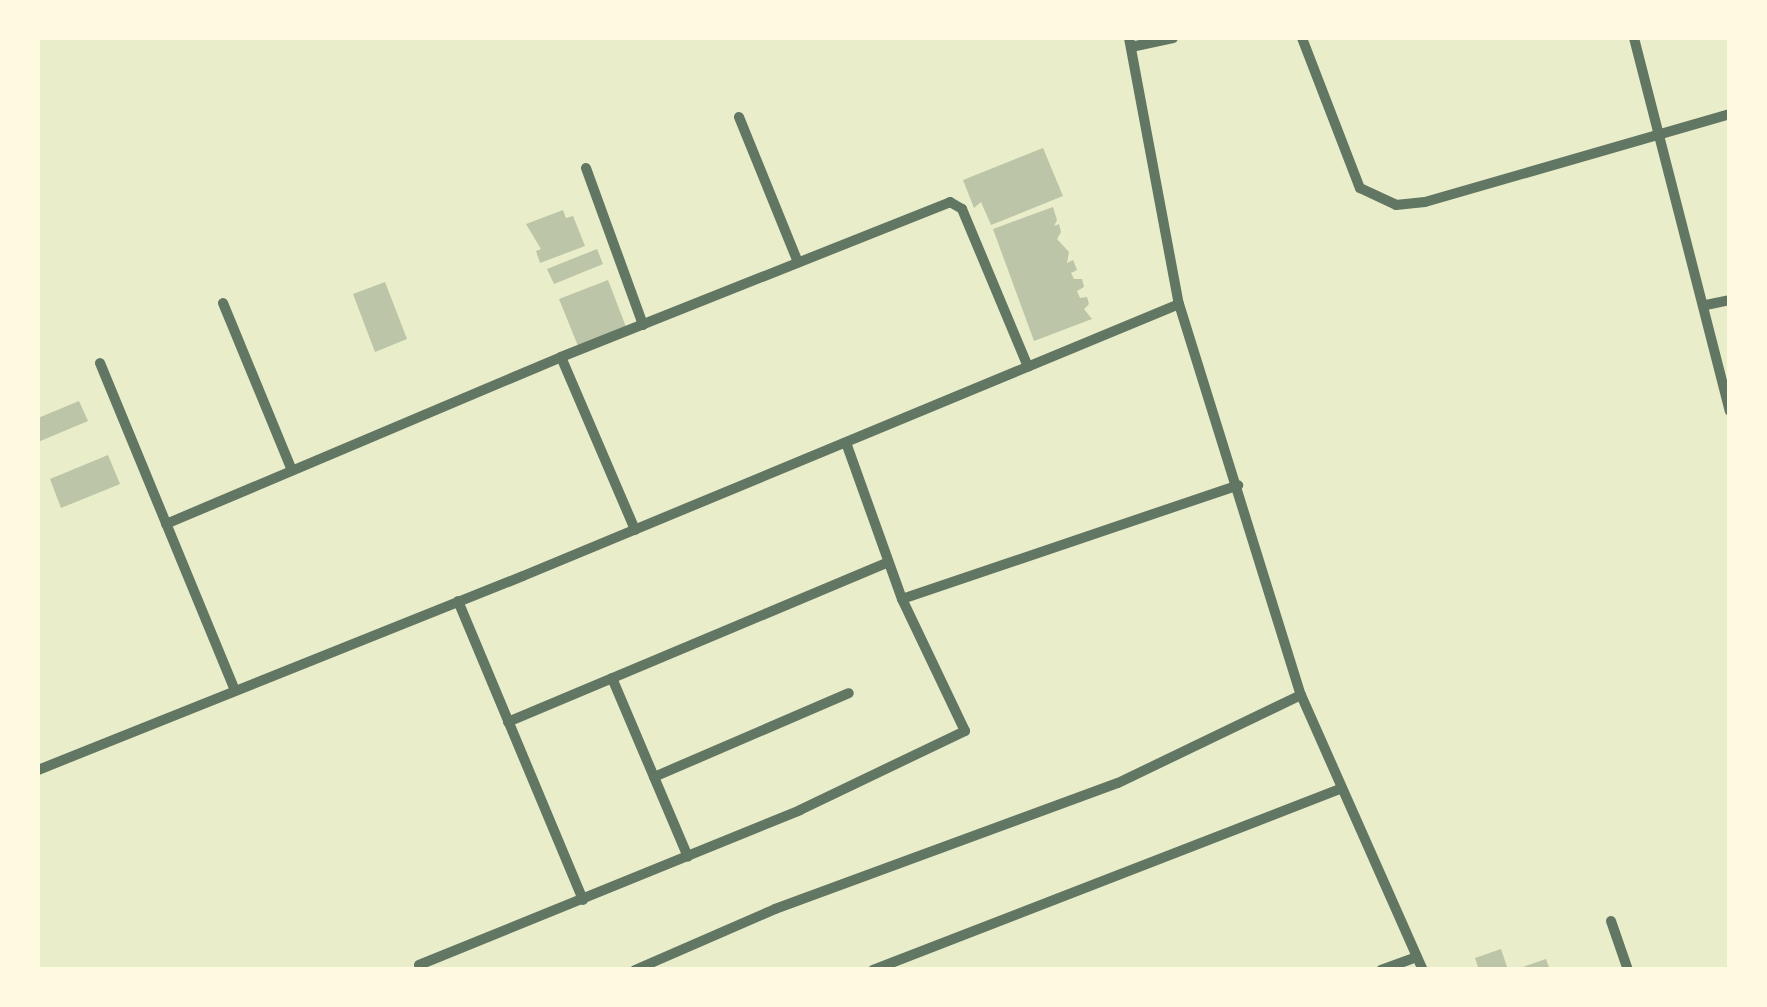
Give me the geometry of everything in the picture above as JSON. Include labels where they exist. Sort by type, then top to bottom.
[{"type":"street","points":[[1173,38],[1130,42],[1180,304],[1301,694],[1423,970]]},
{"type":"street","points":[[1302,38],[1352,172],[1360,188],[1384,202],[1424,202],[1656,132],[1730,114]]},
{"type":"street","points":[[1634,38],[1656,132],[1706,305],[1730,411]]},
{"type":"street","points":[[739,117],[798,262]]},
{"type":"street","points":[[586,168],[643,324]]},
{"type":"street","points":[[166,524],[561,357],[956,203],[962,209],[1028,367]]},
{"type":"street","points":[[1706,305],[1730,300]]},
{"type":"street","points":[[224,303],[292,470]]},
{"type":"street","points":[[38,770],[635,530],[1180,304]]},
{"type":"street","points":[[561,357],[635,530]]},
{"type":"street","points":[[100,363],[234,688]]},
{"type":"street","points":[[419,965],[688,857],[965,731],[902,599],[846,443]]},
{"type":"street","points":[[902,599],[1238,485]]},
{"type":"street","points":[[508,722],[888,562]]},
{"type":"street","points":[[458,602],[583,900]]},
{"type":"street","points":[[612,678],[688,857]]},
{"type":"street","points":[[654,777],[849,693]]},
{"type":"street","points":[[635,970],[775,909],[1118,783],[1301,694]]},
{"type":"street","points":[[873,970],[1340,789]]},
{"type":"street","points":[[1612,922],[1628,970]]},
{"type":"street","points":[[1381,970],[1417,957]]},
{"type":"building","points":[[1043,148],[1063,196],[991,225],[981,202],[974,208],[963,180]]},
{"type":"building","points":[[1053,207],[1057,220],[1054,226],[1059,224],[1061,232],[1057,239],[1069,252],[1067,263],[1073,260],[1077,270],[1071,273],[1074,279],[1082,279],[1084,287],[1077,291],[1080,298],[1087,297],[1089,304],[1084,309],[1092,319],[1034,341],[993,229]]},
{"type":"building","points":[[563,210],[566,218],[573,216],[585,246],[540,263],[536,251],[541,249],[526,224]]},
{"type":"building","points":[[597,249],[603,264],[554,284],[547,269]]},
{"type":"building","points":[[608,280],[626,327],[578,346],[559,299]]},
{"type":"building","points":[[385,282],[407,339],[375,352],[353,294]]},
{"type":"building","points":[[79,401],[88,421],[38,442],[38,418]]},
{"type":"building","points":[[108,455],[120,484],[61,508],[50,479]]},
{"type":"building","points":[[1501,949],[1508,970],[1479,970],[1475,958]]},
{"type":"building","points":[[1546,959],[1550,970],[1517,970],[1517,969]]}]
